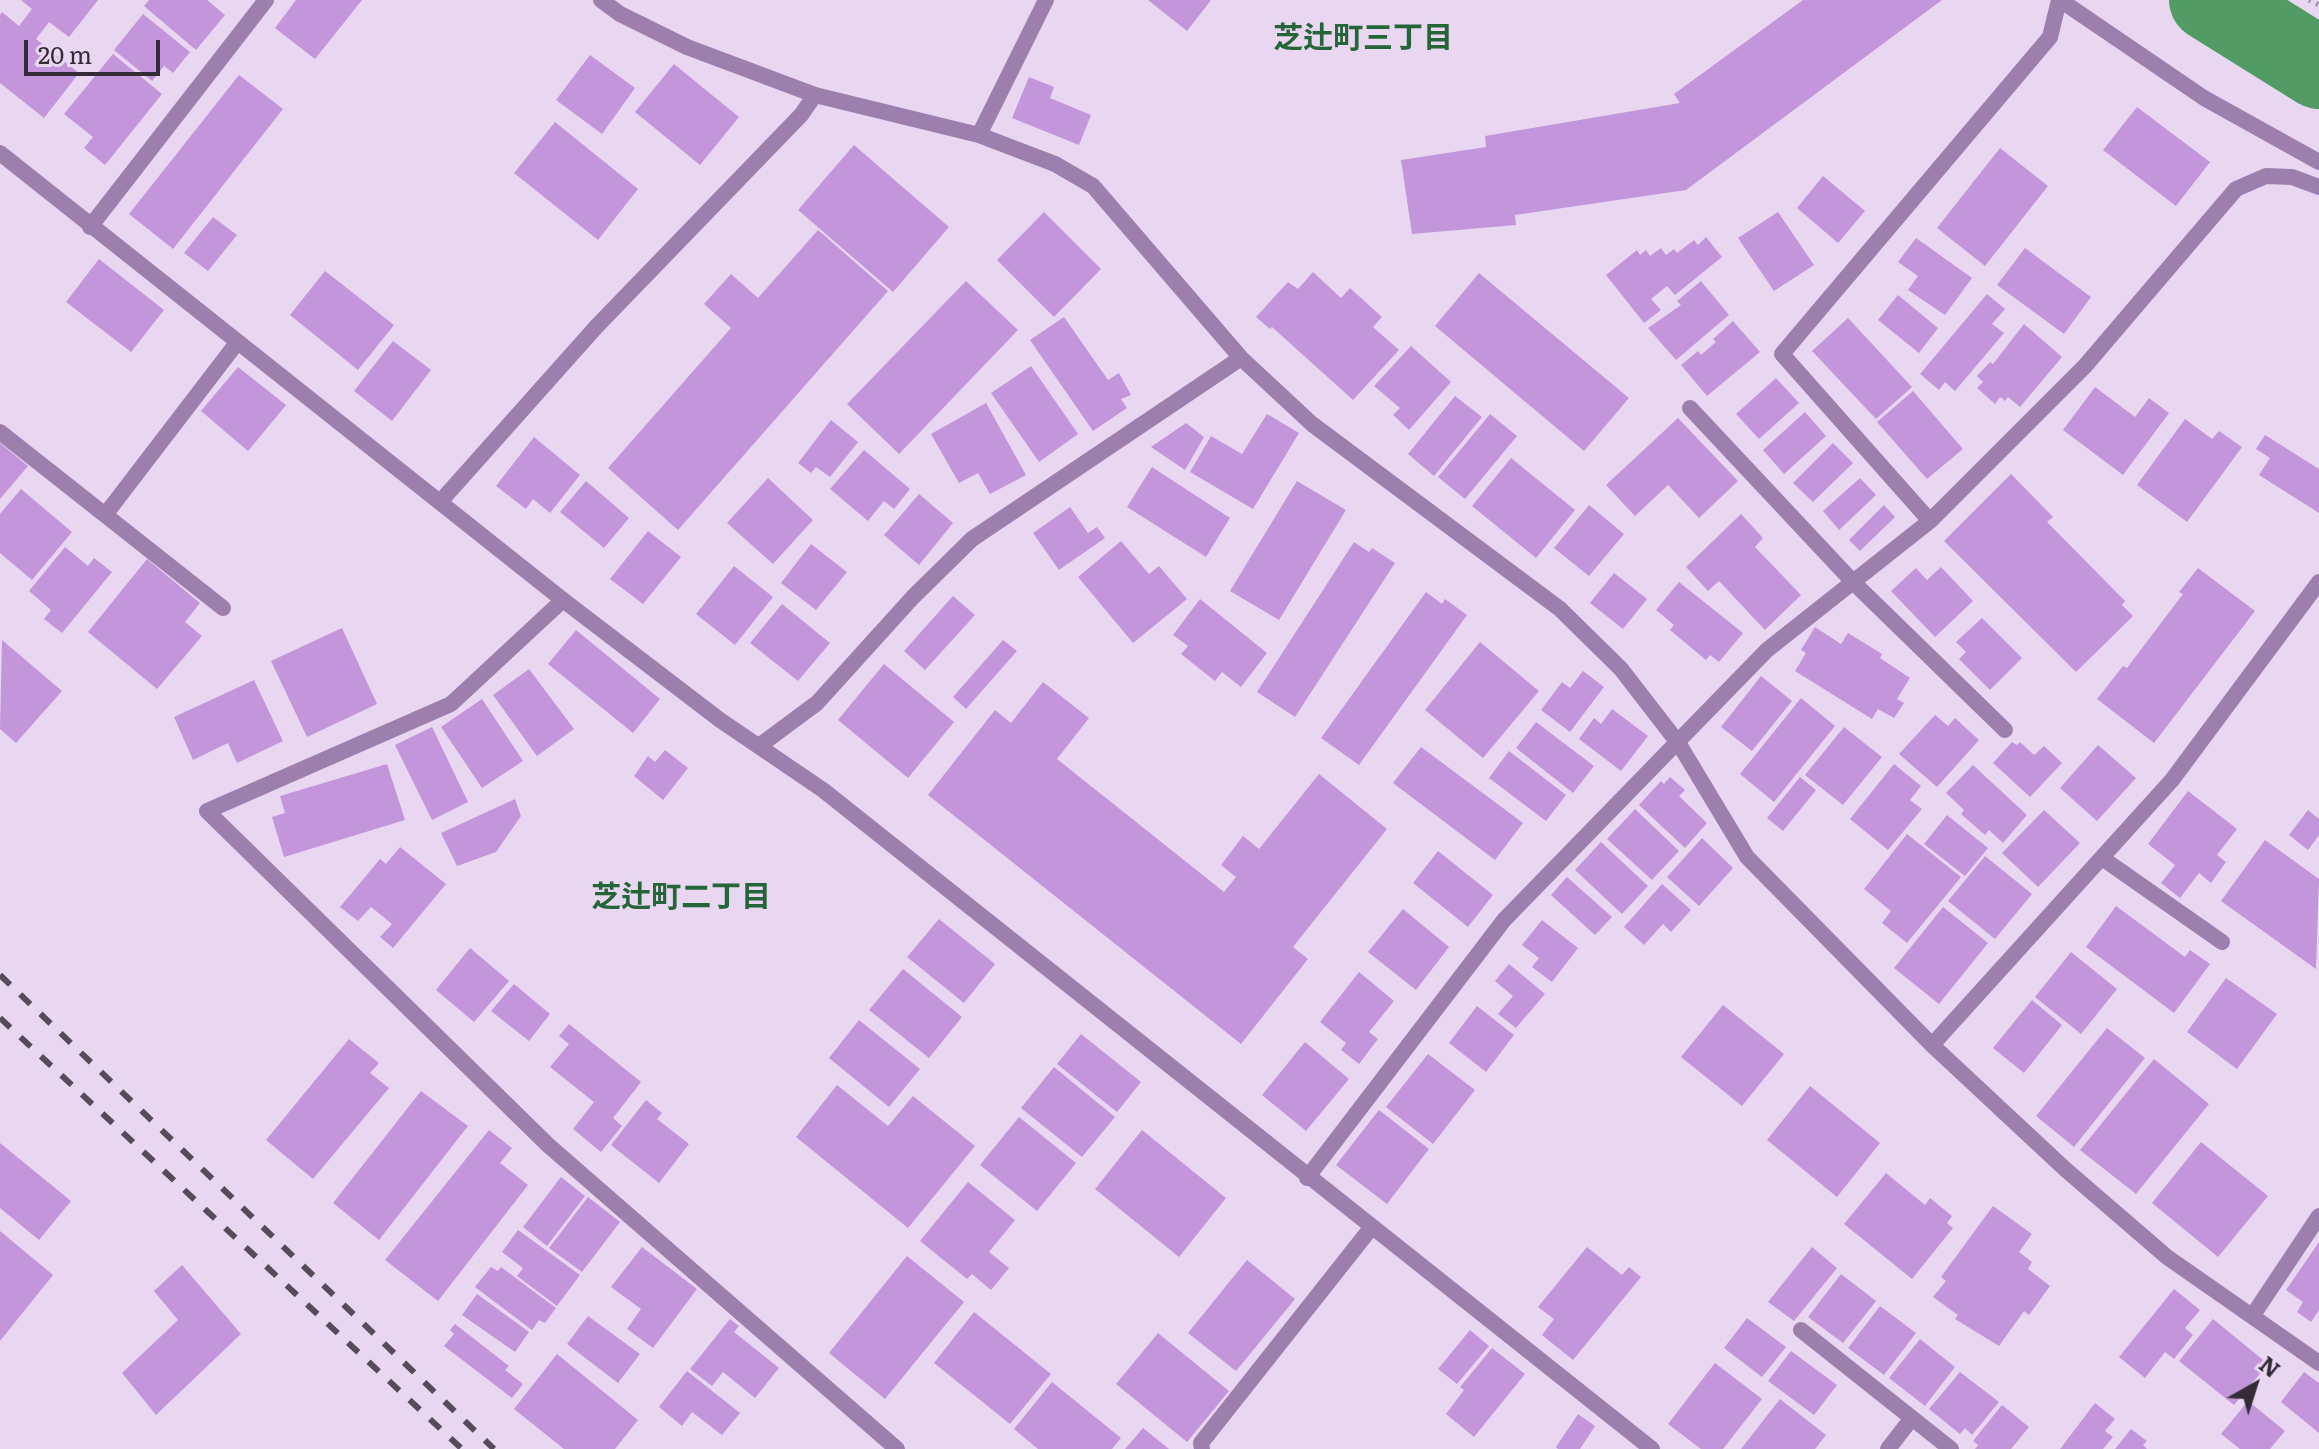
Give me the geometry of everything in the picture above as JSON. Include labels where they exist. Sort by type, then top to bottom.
[{"type":"street","points":[[90,227],[266,0]]},
{"type":"street","points":[[601,0],[620,14],[687,47],[815,95],[979,135],[1055,164],[1093,186],[1241,358],[1312,424],[1560,609],[1621,669],[1679,744],[1747,857],[1932,1045],[2065,1169],[2167,1257],[2319,1363]]},
{"type":"street","points":[[979,135],[1046,0]]},
{"type":"street","points":[[1930,521],[1782,354],[2050,37],[2060,0],[2204,98],[2319,162]]},
{"type":"street","points":[[440,502],[596,327],[801,115],[815,95]]},
{"type":"street","points":[[0,153],[236,344],[563,600],[823,790],[1307,1178],[1652,1449]]},
{"type":"street","points":[[1307,1178],[1504,920],[1679,744],[1767,650],[1930,521],[2085,366],[2236,189],[2266,176],[2292,177],[2319,187]]},
{"type":"street","points":[[105,515],[236,344]]},
{"type":"street","points":[[759,746],[817,703],[913,597],[972,539],[1241,358]]},
{"type":"street","points":[[1690,408],[1854,583],[2005,730]]},
{"type":"street","points":[[0,432],[223,608]]},
{"type":"street","points":[[1932,1045],[2172,780],[2319,582]]},
{"type":"street","points":[[563,600],[451,704],[207,811],[548,1145],[897,1449]]},
{"type":"street","points":[[2102,858],[2222,942]]},
{"type":"street","points":[[2253,1315],[2319,1216]]},
{"type":"street","points":[[1202,1449],[1201,1443],[1371,1228]]},
{"type":"street","points":[[1801,1330],[1951,1449]]},
{"type":"street","points":[[1888,1449],[1912,1418]]},
{"type":"path","points":[[2309,0],[2319,5]]},
{"type":"building","points":[[21,0],[98,0],[69,37],[49,22],[36,39],[79,73],[44,118],[0,83],[0,15],[2,12],[19,26],[32,9]]},
{"type":"building","points":[[149,0],[207,0],[225,15],[196,50],[144,6]]},
{"type":"building","points":[[296,0],[362,0],[315,59],[275,28]]},
{"type":"building","points":[[1148,0],[1211,0],[1187,31]]},
{"type":"building","points":[[1803,0],[1942,0],[1686,190],[1515,215],[1516,225],[1412,234],[1401,160],[1486,147],[1485,136],[1680,103],[1674,94]]},
{"type":"building","points":[[143,14],[190,52],[173,73],[164,66],[152,81],[114,50]]},
{"type":"building","points":[[113,54],[162,94],[105,165],[84,148],[93,137],[64,114]]},
{"type":"building","points":[[590,55],[635,88],[602,134],[556,100]]},
{"type":"building","points":[[674,64],[739,117],[700,165],[635,112]]},
{"type":"building","points":[[239,75],[283,109],[173,249],[129,214]]},
{"type":"building","points":[[1029,77],[1054,87],[1050,98],[1091,115],[1079,145],[1012,118]]},
{"type":"building","points":[[2137,107],[2210,162],[2176,206],[2103,150]]},
{"type":"building","points":[[555,122],[638,189],[598,240],[514,173]]},
{"type":"building","points":[[854,145],[949,227],[893,292],[798,210]]},
{"type":"building","points":[[2000,148],[2048,186],[1985,266],[1937,228]]},
{"type":"building","points":[[1823,176],[1865,211],[1838,243],[1797,208]]},
{"type":"building","points":[[1044,212],[1101,269],[1054,317],[997,260]]},
{"type":"building","points":[[1778,212],[1814,265],[1774,291],[1738,238]]},
{"type":"building","points":[[213,217],[237,235],[208,271],[184,253]]},
{"type":"building","points":[[818,230],[888,291],[678,530],[608,468],[731,328],[704,304],[731,274],[758,298]]},
{"type":"building","points":[[1706,237],[1722,257],[1675,295],[1667,286],[1651,299],[1661,310],[1644,323],[1606,275],[1637,250],[1640,255],[1646,250],[1650,256],[1661,248],[1666,255],[1674,249],[1677,253],[1694,240],[1698,245]]},
{"type":"building","points":[[1916,238],[1972,278],[1945,315],[1908,290],[1918,276],[1898,262]]},
{"type":"building","points":[[2025,248],[2091,297],[2064,334],[1997,285]]},
{"type":"building","points":[[99,259],[164,310],[131,352],[66,302]]},
{"type":"building","points":[[325,271],[394,325],[358,370],[290,315]]},
{"type":"building","points":[[1313,272],[1341,298],[1350,288],[1382,317],[1373,327],[1399,350],[1353,400],[1272,327],[1270,329],[1256,317],[1288,282],[1298,289]]},
{"type":"building","points":[[1479,273],[1629,398],[1584,451],[1435,326]]},
{"type":"building","points":[[966,281],[1018,330],[899,454],[847,404]]},
{"type":"building","points":[[1701,281],[1729,315],[1676,360],[1648,328],[1681,305],[1677,301]]},
{"type":"building","points":[[1987,294],[2005,309],[1992,324],[2004,333],[1955,391],[1945,382],[1939,390],[1920,374]]},
{"type":"building","points":[[1898,295],[1938,328],[1919,353],[1878,320]]},
{"type":"building","points":[[1064,317],[1108,380],[1119,373],[1131,395],[1121,399],[1127,408],[1093,431],[1030,340]]},
{"type":"building","points":[[1848,318],[1912,387],[1876,419],[1812,351]]},
{"type":"building","points":[[1733,321],[1760,352],[1707,396],[1681,365],[1698,351],[1701,355]]},
{"type":"building","points":[[2024,324],[2062,357],[2020,407],[2008,397],[2005,401],[2000,397],[1995,404],[1977,388],[1983,382],[1977,376],[1990,362],[1993,364]]},
{"type":"building","points":[[393,341],[431,370],[392,421],[354,391]]},
{"type":"building","points":[[1411,346],[1451,382],[1409,430],[1393,415],[1400,408],[1374,386]]},
{"type":"building","points":[[1031,366],[1078,434],[1039,462],[991,393]]},
{"type":"building","points":[[238,367],[286,405],[248,451],[201,411]]},
{"type":"building","points":[[1776,378],[1799,403],[1759,439],[1736,414]]},
{"type":"building","points":[[2095,387],[2135,417],[2149,398],[2169,413],[2123,475],[2063,430]]},
{"type":"building","points":[[1913,391],[1963,449],[1927,479],[1877,422]]},
{"type":"building","points":[[1455,396],[1482,417],[1434,476],[1408,454]]},
{"type":"building","points":[[986,403],[1026,475],[990,494],[978,473],[959,483],[931,434]]},
{"type":"building","points":[[1805,412],[1826,436],[1784,474],[1763,450]]},
{"type":"building","points":[[1267,414],[1299,433],[1253,509],[1190,472],[1211,436],[1242,454]]},
{"type":"building","points":[[1490,414],[1517,436],[1465,499],[1438,477]]},
{"type":"building","points":[[1678,418],[1738,481],[1699,518],[1668,485],[1635,516],[1606,485]]},
{"type":"building","points":[[2185,419],[2212,439],[2219,431],[2242,447],[2187,522],[2137,485]]},
{"type":"building","points":[[831,420],[858,442],[830,477],[816,467],[811,473],[798,463]]},
{"type":"building","points":[[1186,423],[1204,437],[1185,470],[1151,447]]},
{"type":"building","points":[[2265,435],[2319,469],[2319,513],[2259,475],[2270,458],[2256,449]]},
{"type":"building","points":[[534,437],[580,475],[550,513],[533,499],[526,509],[496,486]]},
{"type":"building","points":[[0,443],[28,466],[0,499]]},
{"type":"building","points":[[1833,443],[1853,463],[1813,502],[1793,483]]},
{"type":"building","points":[[864,450],[910,489],[894,509],[884,501],[868,521],[830,489]]},
{"type":"building","points":[[1511,458],[1575,510],[1536,558],[1472,506]]},
{"type":"building","points":[[1152,467],[1230,518],[1206,557],[1127,507]]},
{"type":"building","points":[[2011,474],[2053,517],[2047,522],[2125,601],[2122,605],[2133,616],[2076,672],[1944,541]]},
{"type":"building","points":[[768,478],[813,520],[773,564],[727,523]]},
{"type":"building","points":[[1860,478],[1876,495],[1839,530],[1823,511]]},
{"type":"building","points":[[586,481],[629,518],[604,548],[560,512]]},
{"type":"building","points":[[1297,481],[1346,510],[1279,620],[1230,591]]},
{"type":"building","points":[[21,489],[72,532],[32,580],[0,553],[0,514]]},
{"type":"building","points":[[919,494],[953,523],[919,565],[884,535]]},
{"type":"building","points":[[1589,505],[1624,534],[1589,576],[1554,548]]},
{"type":"building","points":[[1884,505],[1895,517],[1860,551],[1849,540]]},
{"type":"building","points":[[1070,507],[1088,533],[1097,527],[1105,538],[1059,570],[1033,533]]},
{"type":"building","points":[[1741,514],[1763,538],[1755,547],[1801,595],[1765,630],[1719,581],[1708,591],[1686,567]]},
{"type":"building","points":[[648,531],[681,557],[643,604],[610,579]]},
{"type":"building","points":[[1121,541],[1149,574],[1159,566],[1187,599],[1133,643],[1078,577]]},
{"type":"building","points":[[1354,542],[1369,552],[1372,548],[1395,563],[1295,717],[1257,692]]},
{"type":"building","points":[[811,544],[847,572],[816,610],[781,583]]},
{"type":"building","points":[[65,547],[88,566],[94,558],[112,572],[62,633],[44,619],[51,610],[29,591]]},
{"type":"building","points":[[147,559],[200,603],[185,622],[202,636],[157,689],[88,632]]},
{"type":"building","points":[[734,566],[773,597],[735,645],[696,614]]},
{"type":"building","points":[[1941,567],[1973,601],[1935,637],[1891,591],[1916,568],[1927,580]]},
{"type":"building","points":[[2198,568],[2255,611],[2154,743],[2097,699],[2123,666],[2127,668],[2183,594],[2179,592]]},
{"type":"building","points":[[1614,573],[1647,599],[1623,629],[1590,603]]},
{"type":"building","points":[[1679,582],[1743,633],[1719,662],[1710,655],[1706,660],[1670,630],[1674,625],[1656,610]]},
{"type":"building","points":[[1426,592],[1442,604],[1445,599],[1467,615],[1359,765],[1321,738]]},
{"type":"building","points":[[953,596],[975,615],[925,670],[904,651]]},
{"type":"building","points":[[1200,599],[1267,653],[1241,687],[1222,672],[1215,681],[1181,654],[1188,646],[1173,635]]},
{"type":"building","points":[[782,604],[830,643],[798,681],[750,643]]},
{"type":"building","points":[[1982,618],[2022,658],[1990,690],[1959,659],[1966,652],[1956,642]]},
{"type":"building","points":[[1815,627],[1841,644],[1848,633],[1882,654],[1880,658],[1910,678],[1897,699],[1904,703],[1894,718],[1878,709],[1872,719],[1795,671],[1806,653],[1801,650]]},
{"type":"building","points":[[342,628],[377,704],[307,737],[271,661]]},
{"type":"building","points":[[576,630],[660,699],[633,733],[548,664]]},
{"type":"building","points":[[2,640],[62,691],[16,743],[0,729]]},
{"type":"building","points":[[1003,640],[1017,651],[966,709],[953,697]]},
{"type":"building","points":[[1480,642],[1539,691],[1483,758],[1425,710]]},
{"type":"building","points":[[884,664],[954,722],[908,778],[838,720]]},
{"type":"building","points":[[529,669],[574,729],[537,756],[493,695]]},
{"type":"building","points":[[1583,671],[1604,687],[1570,732],[1541,710],[1562,682],[1570,688]]},
{"type":"building","points":[[1761,676],[1792,701],[1752,751],[1721,727]]},
{"type":"building","points":[[254,680],[283,741],[237,763],[228,743],[193,760],[174,717]]},
{"type":"building","points":[[1043,682],[1089,718],[1057,759],[1224,892],[1236,877],[1221,865],[1243,836],[1259,849],[1319,774],[1387,829],[1293,947],[1308,959],[1241,1044],[928,795],[995,710],[1011,723]]},
{"type":"building","points":[[1801,698],[1835,726],[1774,802],[1740,774]]},
{"type":"building","points":[[482,699],[523,761],[482,788],[441,727]]},
{"type":"building","points":[[1612,709],[1648,736],[1621,771],[1579,739],[1594,718],[1601,724]]},
{"type":"building","points":[[1935,715],[1948,726],[1955,718],[1979,740],[1937,787],[1899,754]]},
{"type":"building","points":[[1536,722],[1594,766],[1573,793],[1516,748]]},
{"type":"building","points":[[432,727],[468,802],[432,820],[395,745]]},
{"type":"building","points":[[1844,727],[1882,757],[1843,805],[1805,775]]},
{"type":"building","points":[[2012,742],[2017,745],[2020,742],[2034,755],[2044,746],[2062,763],[2030,797],[1993,763]]},
{"type":"building","points":[[2098,745],[2136,778],[2097,821],[2060,788]]},
{"type":"building","points":[[1421,747],[1523,823],[1495,860],[1393,783]]},
{"type":"building","points":[[665,750],[688,768],[663,800],[634,776],[648,756],[655,762]]},
{"type":"building","points":[[1509,751],[1566,795],[1546,821],[1489,778]]},
{"type":"building","points":[[387,764],[405,820],[284,857],[272,817],[285,813],[280,796]]},
{"type":"building","points":[[1894,764],[1921,786],[1910,800],[1922,809],[1888,850],[1850,819]]},
{"type":"building","points":[[1973,765],[2027,815],[2003,843],[1989,830],[1985,835],[1961,814],[1964,810],[1946,793]]},
{"type":"building","points":[[1670,777],[1685,790],[1679,796],[1707,823],[1685,848],[1639,805],[1661,781],[1664,784]]},
{"type":"building","points":[[1800,777],[1816,790],[1783,831],[1767,818]]},
{"type":"building","points":[[2188,791],[2237,829],[2217,855],[2226,862],[2211,883],[2199,873],[2180,898],[2161,883],[2175,865],[2148,844]]},
{"type":"building","points":[[515,799],[521,816],[496,852],[457,866],[441,833]]},
{"type":"building","points":[[1635,809],[1679,851],[1652,880],[1607,839]]},
{"type":"building","points":[[2044,810],[2080,843],[2038,887],[2002,853]]},
{"type":"building","points":[[2308,810],[2319,819],[2319,835],[2308,850],[2289,835]]},
{"type":"building","points":[[1947,815],[1988,848],[1965,876],[1924,844]]},
{"type":"building","points":[[1907,834],[1961,877],[1907,943],[1882,923],[1891,911],[1864,889]]},
{"type":"building","points":[[1702,838],[1733,868],[1699,906],[1667,877]]},
{"type":"building","points":[[2265,840],[2319,879],[2316,969],[2221,901]]},
{"type":"building","points":[[1601,842],[1648,886],[1622,914],[1575,870]]},
{"type":"building","points":[[400,847],[446,884],[393,948],[380,937],[392,924],[371,907],[358,921],[340,907],[380,859],[386,864]]},
{"type":"building","points":[[1438,851],[1493,895],[1468,927],[1413,883]]},
{"type":"building","points":[[1985,856],[2032,894],[1995,939],[1948,901]]},
{"type":"building","points":[[1567,877],[1612,917],[1595,935],[1551,895]]},
{"type":"building","points":[[1662,884],[1691,910],[1671,932],[1663,924],[1644,945],[1624,927]]},
{"type":"building","points":[[2116,906],[2185,957],[2190,950],[2210,964],[2174,1013],[2086,947]]},
{"type":"building","points":[[1943,907],[1988,943],[1939,1004],[1894,968]]},
{"type":"building","points":[[1403,909],[1449,947],[1416,990],[1368,952]]},
{"type":"building","points":[[939,919],[995,964],[964,1003],[907,957]]},
{"type":"building","points":[[1542,920],[1578,948],[1552,982],[1532,967],[1539,958],[1522,945]]},
{"type":"building","points":[[470,948],[509,981],[474,1022],[436,990]]},
{"type":"building","points":[[2071,952],[2117,989],[2081,1034],[2035,997]]},
{"type":"building","points":[[1509,964],[1545,994],[1516,1028],[1498,1014],[1513,996],[1495,981]]},
{"type":"building","points":[[903,969],[962,1017],[929,1058],[869,1010]]},
{"type":"building","points":[[1359,972],[1394,1001],[1369,1032],[1378,1039],[1359,1064],[1341,1050],[1346,1043],[1320,1022]]},
{"type":"building","points":[[2226,978],[2277,1014],[2237,1069],[2187,1032]]},
{"type":"building","points":[[514,984],[550,1014],[529,1041],[491,1011]]},
{"type":"building","points":[[2032,1000],[2062,1025],[2024,1073],[1993,1048]]},
{"type":"building","points":[[1723,1005],[1784,1054],[1742,1106],[1681,1057]]},
{"type":"building","points":[[1477,1006],[1514,1035],[1486,1072],[1449,1043]]},
{"type":"building","points":[[859,1020],[920,1069],[889,1107],[829,1058]]},
{"type":"building","points":[[569,1024],[641,1082],[613,1118],[622,1126],[601,1152],[573,1129],[594,1102],[550,1067],[569,1044],[559,1036]]},
{"type":"building","points":[[2107,1028],[2145,1058],[2074,1147],[2036,1116]]},
{"type":"building","points":[[1081,1034],[1141,1082],[1117,1112],[1057,1064]]},
{"type":"building","points":[[349,1039],[379,1063],[370,1073],[389,1088],[313,1179],[266,1140]]},
{"type":"building","points":[[1305,1042],[1349,1079],[1306,1131],[1262,1095]]},
{"type":"building","points":[[1428,1054],[1475,1090],[1433,1144],[1386,1107]]},
{"type":"building","points":[[2154,1059],[2209,1104],[2136,1194],[2080,1150]]},
{"type":"building","points":[[1054,1067],[1115,1117],[1082,1157],[1021,1108]]},
{"type":"building","points":[[837,1085],[888,1126],[913,1096],[975,1146],[908,1228],[796,1137]]},
{"type":"building","points":[[1810,1086],[1880,1143],[1837,1197],[1767,1140]]},
{"type":"building","points":[[421,1091],[468,1126],[379,1240],[333,1203]]},
{"type":"building","points":[[646,1100],[662,1113],[657,1119],[689,1144],[659,1183],[611,1145]]},
{"type":"building","points":[[1379,1110],[1429,1149],[1387,1204],[1336,1165]]},
{"type":"building","points":[[1019,1117],[1076,1163],[1037,1211],[980,1165]]},
{"type":"building","points":[[489,1130],[512,1148],[500,1163],[528,1185],[438,1301],[385,1260]]},
{"type":"building","points":[[1142,1130],[1226,1198],[1179,1257],[1095,1189]]},
{"type":"building","points":[[2201,1142],[2268,1196],[2218,1257],[2152,1203]]},
{"type":"building","points":[[0,1143],[71,1201],[39,1240],[0,1208]]},
{"type":"building","points":[[1886,1173],[1925,1205],[1930,1198],[1952,1216],[1947,1223],[1953,1228],[1912,1279],[1844,1224]]},
{"type":"building","points":[[561,1177],[585,1196],[547,1246],[523,1227]]},
{"type":"building","points":[[968,1182],[1015,1220],[989,1252],[1009,1268],[991,1290],[972,1274],[967,1279],[920,1241]]},
{"type":"building","points":[[588,1197],[620,1222],[582,1272],[549,1248]]},
{"type":"building","points":[[1993,1206],[2032,1234],[2019,1252],[2032,1262],[2028,1269],[2050,1286],[2029,1315],[2024,1311],[1999,1346],[1955,1319],[1958,1315],[1933,1297],[1946,1281],[1941,1277]]},
{"type":"building","points":[[518,1230],[580,1275],[557,1306],[517,1276],[523,1268],[502,1252]]},
{"type":"building","points":[[0,1231],[53,1275],[0,1341]]},
{"type":"building","points":[[2319,1242],[2319,1310],[2311,1322],[2297,1312],[2303,1302],[2286,1290]]},
{"type":"building","points":[[642,1247],[697,1289],[653,1348],[627,1329],[641,1309],[611,1287]]},
{"type":"building","points":[[1587,1247],[1622,1275],[1629,1267],[1641,1277],[1573,1360],[1542,1335],[1554,1319],[1538,1307]]},
{"type":"building","points":[[1812,1247],[1837,1268],[1794,1321],[1768,1302]]},
{"type":"building","points":[[907,1256],[964,1302],[885,1399],[829,1353]]},
{"type":"building","points":[[1247,1260],[1295,1299],[1236,1371],[1188,1333]]},
{"type":"building","points":[[182,1265],[241,1334],[156,1415],[122,1373],[178,1320],[154,1291]]},
{"type":"building","points":[[491,1267],[498,1271],[501,1267],[556,1308],[545,1323],[539,1320],[532,1330],[475,1287]]},
{"type":"building","points":[[1841,1274],[1876,1301],[1843,1343],[1808,1317]]},
{"type":"building","points":[[2174,1289],[2200,1310],[2185,1328],[2193,1335],[2174,1359],[2165,1352],[2145,1378],[2119,1357]]},
{"type":"building","points":[[477,1294],[529,1332],[515,1352],[462,1315]]},
{"type":"building","points":[[1880,1306],[1916,1333],[1884,1375],[1848,1348]]},
{"type":"building","points":[[974,1312],[1051,1374],[1010,1424],[934,1363]]},
{"type":"building","points":[[588,1316],[640,1354],[618,1383],[567,1344]]},
{"type":"building","points":[[1747,1318],[1786,1347],[1762,1377],[1724,1348]]},
{"type":"building","points":[[730,1319],[739,1326],[734,1332],[779,1368],[755,1398],[723,1372],[712,1386],[690,1369]]},
{"type":"building","points":[[2213,1319],[2268,1364],[2234,1405],[2179,1361]]},
{"type":"building","points":[[455,1324],[509,1366],[505,1370],[523,1384],[512,1398],[444,1346],[454,1334],[450,1330]]},
{"type":"building","points":[[1470,1330],[1489,1346],[1457,1384],[1438,1369]]},
{"type":"building","points":[[1158,1333],[1229,1391],[1187,1442],[1116,1384]]},
{"type":"building","points":[[1920,1339],[1955,1367],[1925,1406],[1889,1378]]},
{"type":"building","points":[[1492,1348],[1525,1374],[1474,1437],[1446,1414],[1464,1390],[1460,1387]]},
{"type":"building","points":[[1791,1351],[1837,1385],[1814,1415],[1768,1381]]},
{"type":"building","points":[[557,1354],[638,1420],[615,1449],[564,1449],[514,1409]]},
{"type":"building","points":[[1715,1363],[1762,1399],[1723,1449],[1701,1449],[1668,1424]]},
{"type":"building","points":[[687,1371],[740,1413],[722,1435],[692,1412],[682,1426],[659,1407]]},
{"type":"building","points":[[1960,1372],[1999,1402],[1972,1435],[1965,1428],[1960,1434],[1929,1409]]},
{"type":"building","points":[[2304,1372],[2319,1383],[2319,1433],[2281,1402]]},
{"type":"building","points":[[1052,1382],[1121,1438],[1112,1449],[1038,1449],[1014,1429]]},
{"type":"building","points":[[1780,1399],[1826,1435],[1815,1449],[1741,1449]]},
{"type":"building","points":[[2248,1401],[2285,1431],[2270,1449],[2240,1449],[2221,1434]]},
{"type":"building","points":[[2095,1403],[2115,1419],[2105,1431],[2113,1437],[2103,1449],[2060,1449]]},
{"type":"building","points":[[2002,1405],[2029,1427],[2011,1449],[1975,1449],[1978,1445],[1973,1441]]},
{"type":"building","points":[[1578,1414],[1595,1426],[1580,1449],[1558,1449],[1556,1447]]},
{"type":"building","points":[[1143,1428],[1169,1449],[1125,1449]]},
{"type":"building","points":[[2131,1429],[2147,1441],[2143,1445],[2147,1449],[2115,1449]]},
{"type":"waterway","points":[[2210,0],[2319,68]]},
{"type":"railway","points":[[0,975],[494,1449]]},
{"type":"railway","points":[[0,1018],[462,1449]]},
{"type":"district","name":"芝辻町三丁目","points":[[1363,39]]},
{"type":"district","name":"芝辻町二丁目","points":[[681,898]]}]
